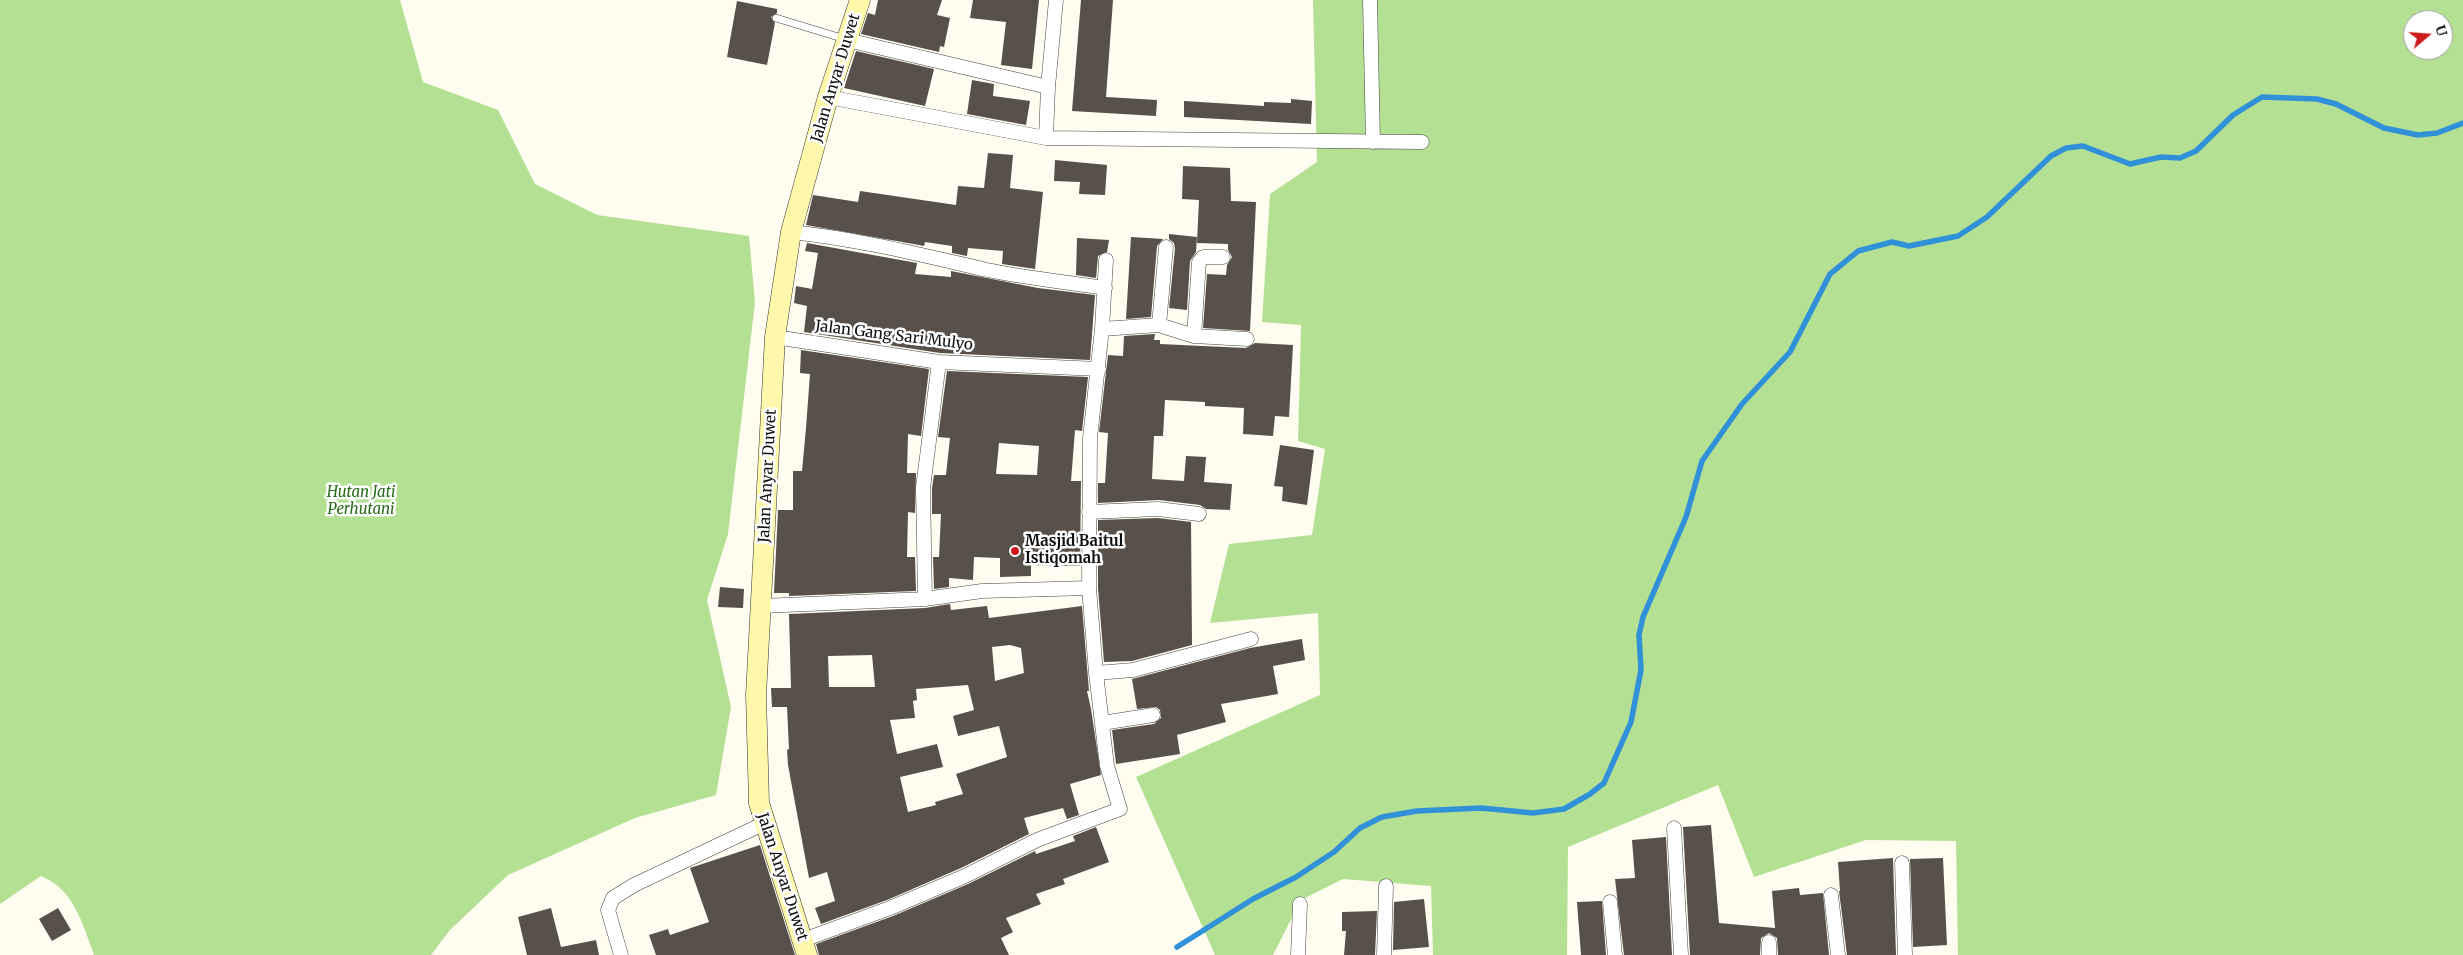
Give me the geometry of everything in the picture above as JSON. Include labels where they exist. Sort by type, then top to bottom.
[{"type":"street","name":"Jalan Anyar Duwet","points":[[805,948],[759,803],[756,695],[775,337],[791,232],[828,97],[860,0]]},
{"type":"street","points":[[1046,138],[1048,87],[1056,0]]},
{"type":"street","points":[[1370,0],[1373,142]]},
{"type":"street","points":[[847,40],[1048,87]]},
{"type":"street","points":[[828,97],[1046,138],[1422,142]]},
{"type":"street","points":[[791,232],[830,236],[899,249],[989,270],[1105,288]]},
{"type":"street","points":[[1159,325],[1166,247]]},
{"type":"street","points":[[1194,336],[1199,262],[1203,257],[1223,257]]},
{"type":"street","points":[[805,948],[890,908],[965,876],[1037,840],[1120,809],[1107,766],[1096,672],[1090,588],[1090,438],[1099,369],[1106,260]]},
{"type":"street","points":[[1102,329],[1159,325],[1194,336],[1247,339]]},
{"type":"street","name":"Jalan Gang Sari Mulyo","points":[[775,337],[939,362],[1099,369]]},
{"type":"street","points":[[924,599],[923,488],[939,362]]},
{"type":"street","points":[[1089,512],[1158,509],[1199,514]]},
{"type":"street","points":[[761,606],[924,599],[982,591],[1090,588]]},
{"type":"street","points":[[1096,672],[1133,670],[1251,640]]},
{"type":"street","points":[[1102,723],[1153,715]]},
{"type":"street","points":[[621,955],[608,910],[612,898],[634,885],[765,823]]},
{"type":"street","points":[[1674,828],[1682,955]]},
{"type":"street","points":[[1902,863],[1905,955]]},
{"type":"street","points":[[1384,955],[1386,886]]},
{"type":"street","points":[[1830,895],[1838,955]]},
{"type":"street","points":[[1610,902],[1615,955]]},
{"type":"street","points":[[1298,955],[1300,904]]},
{"type":"lane","points":[[776,18],[847,40]]},
{"type":"green space","name":"Hutan Jati Perhutani","points":[[0,0],[400,0],[423,82],[498,110],[535,184],[597,215],[749,236],[755,302],[728,534],[707,600],[731,707],[716,795],[635,818],[508,875],[450,930],[431,955],[94,955],[76,909],[62,890],[41,876],[0,904]]},
{"type":"green space","points":[[1313,0],[2463,0],[2463,955],[1958,955],[1956,841],[1866,840],[1754,877],[1718,785],[1568,847],[1567,955],[1433,955],[1431,886],[1343,879],[1301,900],[1273,955],[1215,955],[1136,777],[1320,695],[1318,613],[1210,623],[1229,544],[1312,535],[1325,449],[1298,441],[1301,325],[1262,322],[1270,194],[1317,162]]},
{"type":"building","points":[[878,0],[942,0],[937,15],[950,18],[944,47],[940,46],[939,52],[861,34],[868,13],[875,15]]},
{"type":"building","points":[[973,0],[1039,0],[1032,69],[1001,65],[1006,22],[970,18]]},
{"type":"building","points":[[1081,0],[1113,0],[1106,97],[1157,100],[1156,116],[1072,111]]},
{"type":"building","points":[[737,1],[777,9],[777,13],[771,17],[775,23],[767,65],[727,57]]},
{"type":"building","points":[[856,51],[934,69],[925,106],[844,88]]},
{"type":"building","points":[[972,80],[994,84],[993,96],[1030,101],[1026,125],[967,114]]},
{"type":"building","points":[[1291,99],[1312,101],[1311,124],[1184,117],[1184,101],[1264,106],[1264,102],[1291,103]]},
{"type":"building","points":[[988,153],[1013,155],[1010,188],[1043,192],[1035,269],[1002,264],[1003,251],[968,248],[967,256],[952,253],[952,246],[925,242],[924,246],[806,225],[813,195],[858,202],[860,191],[956,205],[958,186],[984,188]]},
{"type":"building","points":[[1055,160],[1107,165],[1105,195],[1079,194],[1080,182],[1054,181]]},
{"type":"building","points":[[1183,166],[1230,168],[1231,201],[1256,202],[1250,331],[1203,328],[1207,274],[1226,275],[1227,265],[1232,257],[1228,250],[1228,244],[1197,243],[1199,200],[1182,199]]},
{"type":"building","points":[[1169,234],[1197,237],[1196,252],[1190,261],[1187,310],[1169,308],[1175,248],[1174,243],[1169,239]]},
{"type":"building","points":[[1131,237],[1163,239],[1157,246],[1151,317],[1126,319]]},
{"type":"building","points":[[1077,238],[1109,240],[1107,252],[1098,256],[1096,278],[1076,275]]},
{"type":"building","points":[[807,243],[917,263],[915,274],[951,277],[951,271],[1038,288],[1095,295],[1090,360],[940,353],[804,332],[807,306],[794,303],[796,286],[812,289],[818,253],[805,251]]},
{"type":"building","points":[[1155,334],[1154,340],[1160,340],[1160,344],[1246,348],[1255,343],[1293,345],[1289,417],[1275,416],[1273,436],[1243,434],[1244,408],[1205,406],[1205,402],[1165,400],[1163,436],[1154,436],[1152,479],[1184,481],[1186,456],[1206,457],[1204,482],[1232,484],[1230,510],[1206,509],[1200,505],[1159,500],[1098,503],[1098,483],[1105,483],[1108,433],[1099,432],[1108,355],[1123,356],[1124,336]]},
{"type":"building","points":[[801,350],[929,369],[921,436],[908,434],[907,473],[916,473],[915,513],[908,512],[907,557],[915,557],[916,591],[789,596],[789,593],[774,593],[778,510],[793,510],[793,471],[802,471],[810,374],[800,373]]},
{"type":"building","points":[[947,371],[1088,377],[1082,431],[1075,430],[1071,481],[1081,481],[1080,566],[1031,565],[1031,576],[1000,577],[1000,558],[974,557],[973,580],[949,578],[949,587],[934,589],[933,557],[939,557],[941,514],[932,514],[932,488],[934,475],[946,475],[950,438],[938,437]],"holes":[[[999,443],[1039,446],[1037,475],[996,474]]]},
{"type":"building","points":[[1280,445],[1314,450],[1307,505],[1282,501],[1283,487],[1274,486]]},
{"type":"building","points":[[1158,518],[1191,522],[1192,645],[1132,661],[1104,662],[1098,588],[1098,520]]},
{"type":"building","points":[[720,587],[744,589],[743,608],[718,607]]},
{"type":"building","points":[[950,604],[951,610],[987,606],[989,618],[1082,606],[1089,691],[1087,691],[1101,775],[1070,784],[1079,815],[1067,819],[1063,808],[1024,818],[1029,834],[961,868],[887,900],[821,924],[815,908],[835,901],[827,872],[809,878],[788,765],[787,707],[772,707],[771,688],[791,688],[789,614],[925,608]],"holes":[[[1010,645],[1021,648],[1024,673],[995,681],[992,647]],[[872,655],[875,687],[829,687],[828,656]],[[968,685],[974,710],[953,716],[958,736],[999,726],[1007,757],[956,774],[963,794],[935,802],[936,805],[908,812],[900,777],[943,767],[937,744],[897,754],[890,720],[915,718],[913,701],[917,700],[916,689]]]},
{"type":"building","points":[[1302,639],[1305,660],[1273,666],[1278,694],[1221,704],[1226,722],[1177,735],[1180,754],[1116,764],[1112,730],[1154,724],[1161,718],[1160,710],[1156,707],[1137,709],[1132,679],[1250,648]]},
{"type":"building","points":[[1711,825],[1719,923],[1775,928],[1772,891],[1799,888],[1800,895],[1823,893],[1829,955],[1778,955],[1777,938],[1769,933],[1761,938],[1760,955],[1690,955],[1683,827]]},
{"type":"building","points":[[1096,827],[1109,862],[1063,879],[1065,884],[1036,894],[1041,904],[1006,918],[1013,932],[1001,938],[1009,955],[819,955],[816,944],[893,916],[968,884],[1035,851],[1036,854],[1075,841],[1073,836]]},
{"type":"building","points":[[1666,837],[1672,955],[1624,955],[1615,879],[1635,878],[1632,840]]},
{"type":"building","points":[[760,845],[795,955],[656,955],[649,935],[668,929],[670,935],[709,922],[690,868]]},
{"type":"building","points":[[1893,858],[1896,955],[1847,955],[1839,891],[1838,862]]},
{"type":"building","points":[[1943,858],[1947,945],[1913,947],[1910,859]]},
{"type":"building","points":[[1424,899],[1429,947],[1393,950],[1394,902]]},
{"type":"building","points":[[1602,901],[1606,955],[1581,955],[1577,902]]},
{"type":"building","points":[[58,908],[71,930],[52,941],[39,919]]},
{"type":"building","points":[[551,908],[561,947],[596,940],[599,955],[527,955],[518,917]]},
{"type":"building","points":[[1377,911],[1375,955],[1344,955],[1346,931],[1342,931],[1342,912]]},
{"type":"waterway","points":[[1177,947],[1253,899],[1296,877],[1334,852],[1360,828],[1382,817],[1417,811],[1481,808],[1533,813],[1564,809],[1590,794],[1604,783],[1631,722],[1641,670],[1639,635],[1643,617],[1686,517],[1702,461],[1742,404],[1790,352],[1830,274],[1858,251],[1892,242],[1909,246],[1958,236],[1987,217],[2051,156],[2066,148],[2083,146],[2130,164],[2161,157],[2180,158],[2196,151],[2233,115],[2262,97],[2317,99],[2336,104],[2384,128],[2418,135],[2437,133],[2463,123]]},
{"type":"place","name":"Masjid Baitul Istiqomah","points":[[1015,551]]}]
